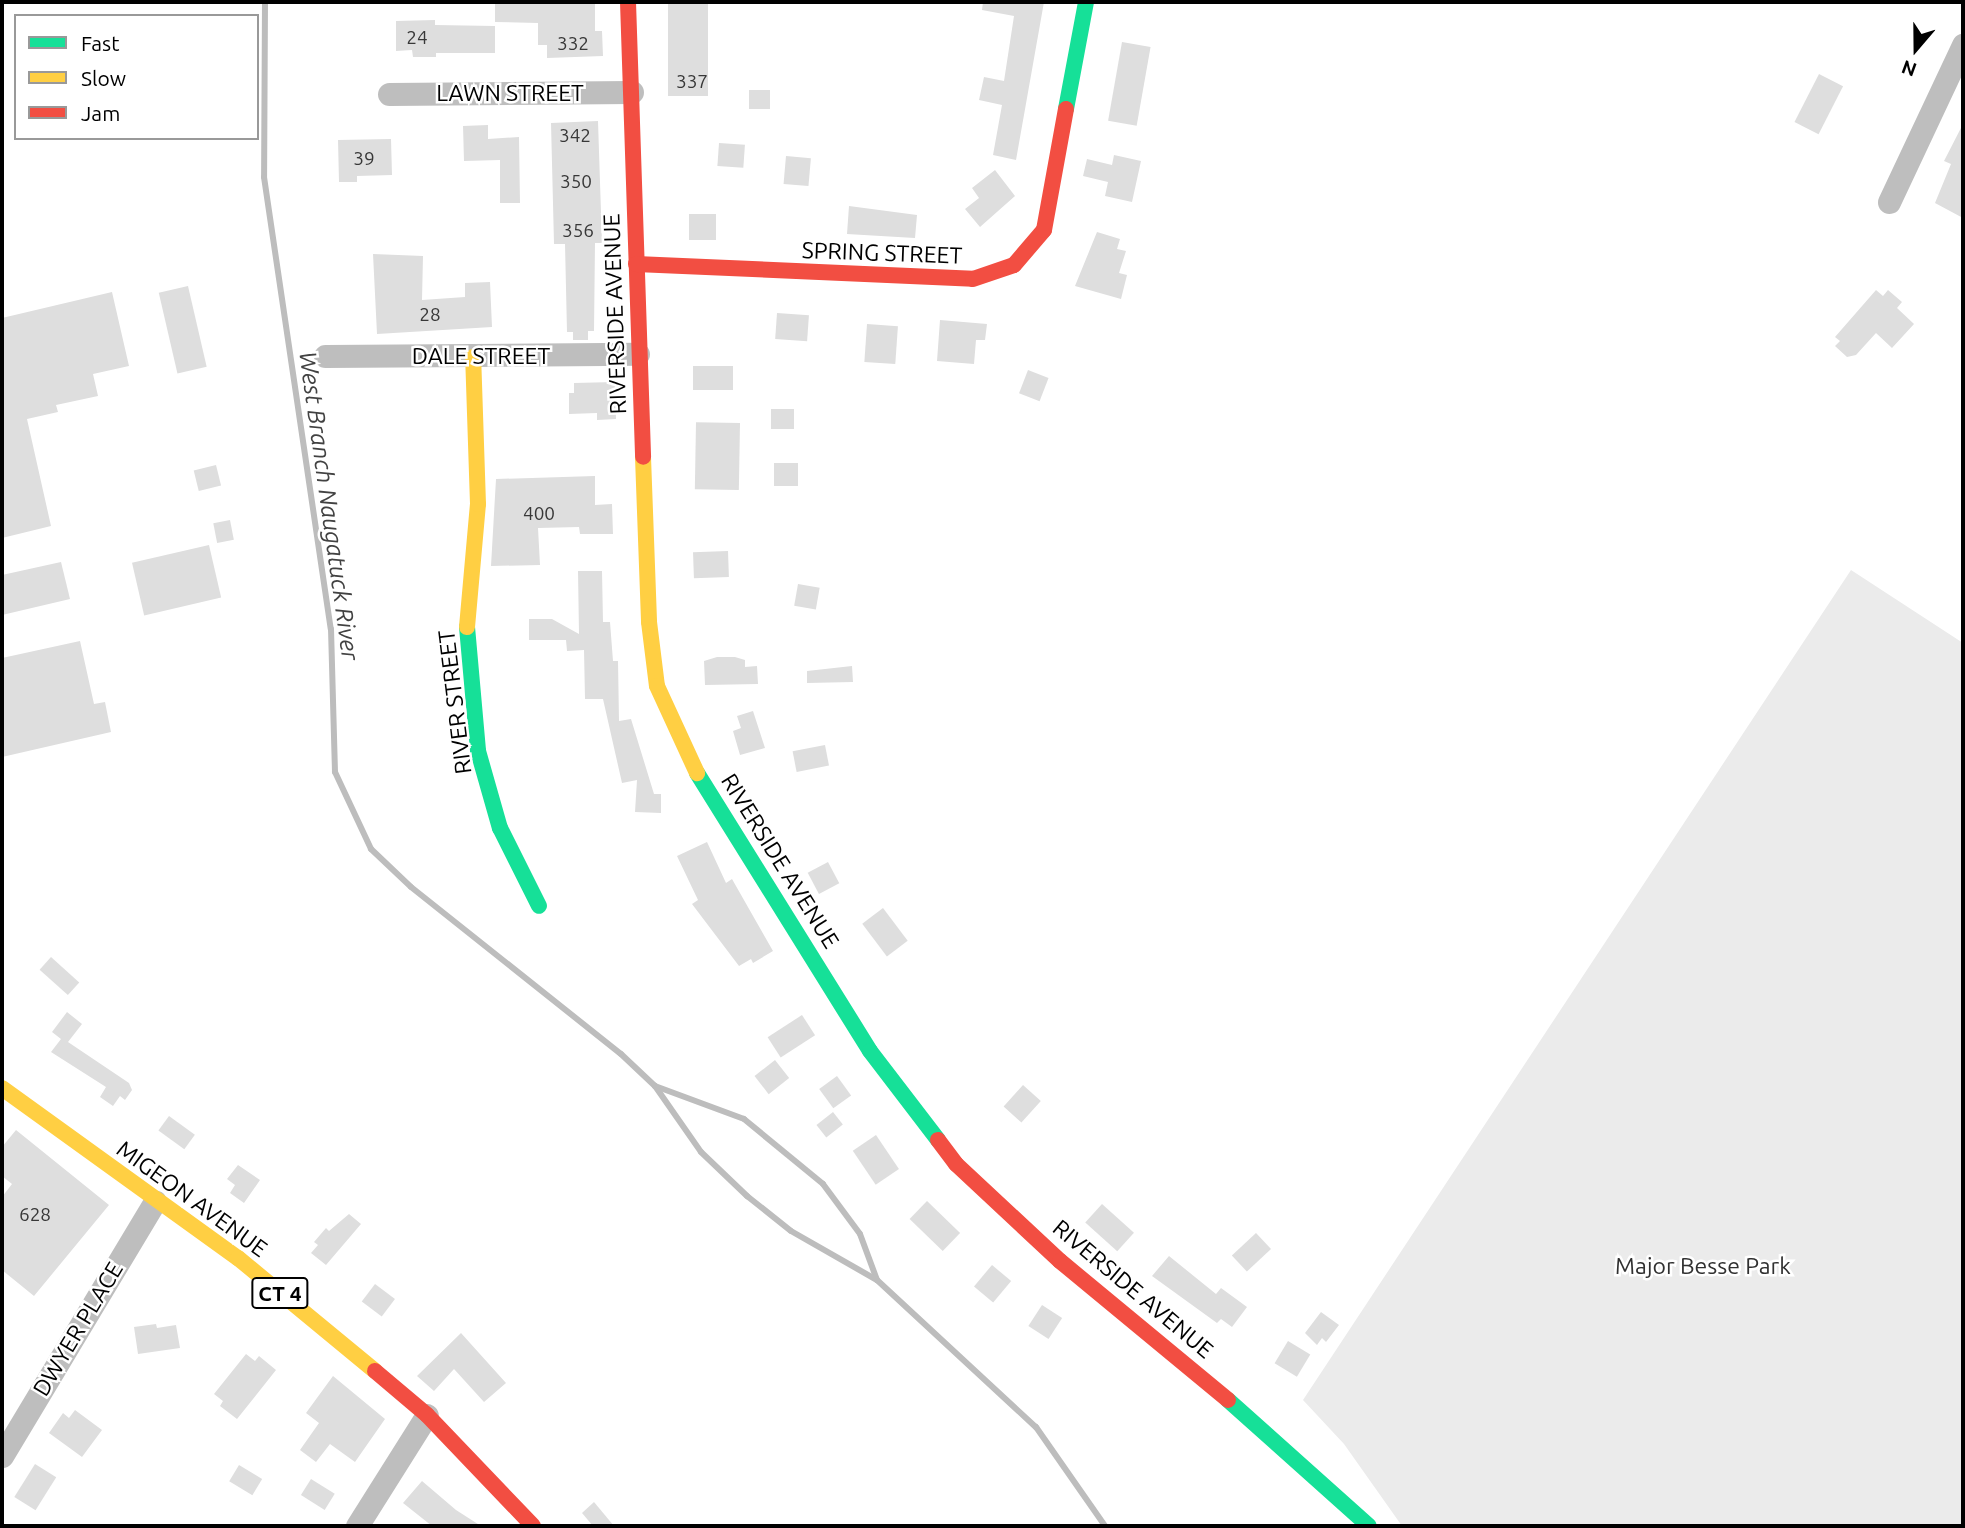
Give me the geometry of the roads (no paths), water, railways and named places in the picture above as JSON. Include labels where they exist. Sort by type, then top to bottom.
[{"type":"street","name":"RIVERSIDE AVENUE","points":[[628,2],[649,622],[657,686],[685,753],[870,1051],[956,1164],[1060,1261],[1205,1380],[1369,1526]]},
{"type":"street","name":"SPRING STREET","points":[[636,264],[973,279],[1014,265],[1044,230],[1086,2]]},
{"type":"street","points":[[1889,202],[1963,45]]},
{"type":"street","name":"LAWN STREET","points":[[389,94],[632,92]]},
{"type":"street","name":"DALE STREET","points":[[324,356],[638,354]]},
{"type":"street","name":"RIVER STREET","points":[[473,357],[478,504],[467,626],[478,751],[500,828],[539,905]]},
{"type":"street","name":"MIGEON AVENUE","points":[[2,1088],[155,1202],[238,1258],[427,1415],[533,1526]]},
{"type":"street","name":"DWYER PLACE","points":[[2,1456],[155,1202]]},
{"type":"street","points":[[356,1526],[427,1415]]},
{"type":"waterway","name":"West Branch Naugatuck River","points":[[265,2],[264,177],[331,629],[335,772],[371,849],[411,887],[621,1054],[655,1086],[744,1119],[823,1184],[860,1234],[877,1280],[1036,1427],[1105,1526]]},
{"type":"waterway","name":"West Branch Naugatuck River","points":[[655,1086],[701,1152],[747,1196],[791,1231],[877,1280]]},
{"type":"park label","name":"Major Besse Park","points":[[1703,1266]]}]
